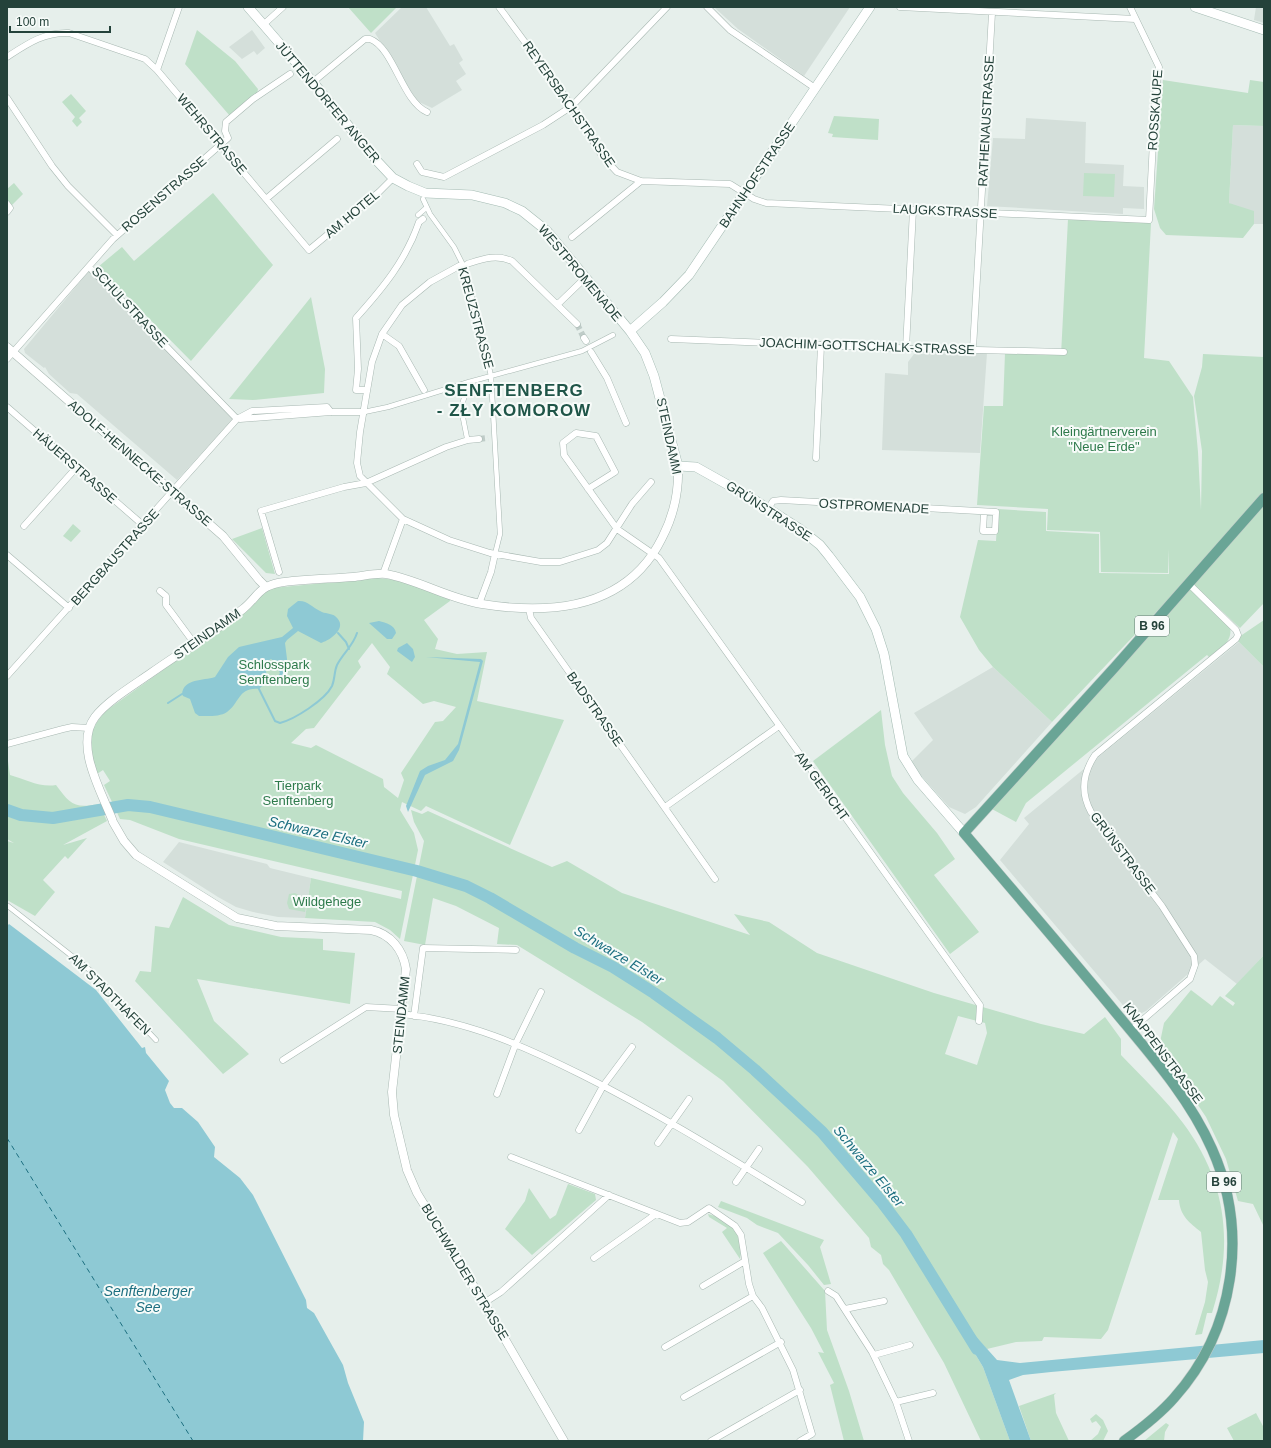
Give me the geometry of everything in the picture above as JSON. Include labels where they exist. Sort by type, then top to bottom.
[{"type":"main road","name":"JÜTTENDORFER ANGER","points":[[248,7],[313,82],[377,162],[393,178]]},
{"type":"main road","name":"BAHNHOFSTRASSE","points":[[630,331],[664,302],[689,275],[870,7]]},
{"type":"main road","points":[[1195,7],[1264,30]]},
{"type":"main road","name":"WESTPROMENADE","points":[[393,178],[425,193],[476,196],[495,200],[514,207],[547,231],[630,331]]},
{"type":"main road","name":"STEINDAMM","points":[[630,331],[645,353],[653,371],[678,466]]},
{"type":"main road","name":"GRÜNSTRASSE","points":[[678,466],[696,466],[800,529],[820,545],[860,597],[876,629],[884,654],[903,756],[918,780],[964,834]]},
{"type":"main road","name":"B 96","points":[[964,834],[1189,584],[1264,498]]},
{"type":"main road","name":"KNAPPENSTRASSE","points":[[964,834],[1050,933],[1161,1068],[1194,1115],[1212,1148],[1224,1180],[1231,1219],[1232,1269],[1224,1308],[1212,1339],[1185,1384],[1167,1406],[1124,1441]]},
{"type":"street","points":[[157,70],[179,7]]},
{"type":"street","points":[[263,25],[283,7]]},
{"type":"street","name":"REYERSBACHSTRASSE","points":[[499,7],[572,106],[596,147],[610,166],[623,176],[642,181],[730,184],[745,192]]},
{"type":"street","points":[[417,164],[422,172],[444,177],[543,125],[572,106],[667,7]]},
{"type":"street","points":[[707,7],[730,30],[815,88]]},
{"type":"street","points":[[900,7],[992,13],[1136,19]]},
{"type":"street","name":"ROSSKAUPE","points":[[1130,7],[1159,67],[1155,102],[1149,220]]},
{"type":"street","name":"RATHENAUSTRASSE","points":[[973,349],[992,13]]},
{"type":"street","name":"WEHRSTRASSE","points":[[7,57],[36,38],[57,32],[69,33],[145,59],[157,70],[221,144],[309,250]]},
{"type":"street","points":[[313,82],[365,39],[370,38],[380,46],[416,105],[427,112]]},
{"type":"street","points":[[221,144],[228,138],[225,131],[226,122],[254,99],[290,74]]},
{"type":"street","points":[[7,98],[43,153],[68,186],[117,235]]},
{"type":"street","points":[[266,198],[337,139]]},
{"type":"street","name":"ROSENSTRASSE","points":[[117,235],[221,144]]},
{"type":"street","name":"AM HOTEL","points":[[309,250],[379,192],[393,178]]},
{"type":"street","points":[[572,237],[642,181]]},
{"type":"street","name":"LAUGKSTRASSE","points":[[745,192],[754,199],[766,203],[1149,220]]},
{"type":"street","name":"KREUZSTRASSE","points":[[423,199],[426,208],[454,247],[463,265],[478,316],[491,376],[491,438],[500,534],[495,554]]},
{"type":"street","points":[[367,390],[356,390],[358,369],[356,318],[374,298],[404,258],[420,217],[426,208]]},
{"type":"street","points":[[906,348],[913,210]]},
{"type":"street","points":[[420,217],[430,214]]},
{"type":"street","name":"SCHULSTRASSE","points":[[117,235],[89,267],[237,419]]},
{"type":"street","points":[[577,324],[512,261],[502,256],[490,257],[463,265],[430,282],[402,305],[382,334],[372,362],[356,463],[357,470],[366,483],[403,519],[449,540],[495,554],[541,562],[560,562],[598,550],[607,543],[632,504],[651,482]]},
{"type":"street","points":[[7,359],[10,350],[89,267]]},
{"type":"street","points":[[558,304],[585,278]]},
{"type":"street","points":[[382,334],[399,346],[425,392]]},
{"type":"street","points":[[237,419],[252,411],[327,407],[331,412],[364,412],[388,407],[425,392],[590,350],[613,335]]},
{"type":"street","points":[[585,340],[607,378],[626,424]]},
{"type":"street","name":"JOACHIM-GOTTSCHALK-STRASSE","points":[[671,340],[1064,352]]},
{"type":"street","points":[[816,458],[821,345]]},
{"type":"street","name":"ADOLF-HENNECKE-STRASSE","points":[[10,350],[222,536],[259,580],[266,586]]},
{"type":"street","points":[[467,439],[461,408],[469,382]]},
{"type":"street","name":"HÄUERSTRASSE","points":[[7,407],[142,525]]},
{"type":"street","name":"BERGBAUSTRASSE","points":[[7,676],[237,419]]},
{"type":"street","name":"AM GERICHT","points":[[588,489],[615,472],[596,436],[576,433],[562,443],[564,455],[588,489],[617,528],[660,560],[980,1005],[979,1021]]},
{"type":"street","points":[[279,572],[261,511],[344,487],[366,483],[467,439],[479,439]]},
{"type":"street","name":"STEINDAMM","points":[[392,1092],[406,969],[405,962],[398,948],[384,934],[362,930],[276,926],[237,918],[136,855],[124,841],[112,820],[88,757],[87,744],[89,728],[95,717],[102,709],[244,609],[266,586],[282,582],[383,574],[479,604],[529,609],[557,608],[602,596],[637,574],[654,555],[667,529],[675,504],[679,483],[678,466]]},
{"type":"street","points":[[24,526],[76,468]]},
{"type":"street","name":"OSTPROMENADE","points":[[768,509],[774,502],[781,500],[984,512]]},
{"type":"street","points":[[383,574],[403,519]]},
{"type":"street","points":[[479,604],[491,572],[495,554]]},
{"type":"street","points":[[7,555],[69,608]]},
{"type":"street","name":"GRÜNSTRASSE","points":[[1131,1030],[1190,979],[1195,965],[1194,956],[1162,906],[1091,812],[1085,800],[1084,784],[1088,766],[1095,755],[1236,639],[1238,635],[1236,630],[1189,584]]},
{"type":"street","points":[[160,591],[166,596],[166,605],[194,643]]},
{"type":"street","name":"BADSTRASSE","points":[[529,609],[531,618],[715,879]]},
{"type":"street","points":[[665,807],[779,726]]},
{"type":"street","points":[[7,744],[63,729],[89,728]]},
{"type":"street","name":"AM STADTHAFEN","points":[[8,906],[91,971],[156,1040]]},
{"type":"street","points":[[414,1016],[423,948],[516,950]]},
{"type":"street","points":[[497,1094],[516,1044],[541,992]]},
{"type":"street","points":[[283,1060],[366,1007],[402,1012],[414,1016],[463,1025],[516,1044],[603,1086],[671,1122],[802,1202]]},
{"type":"street","points":[[579,1130],[603,1086],[632,1047]]},
{"type":"street","name":"BUCHWALDER STRASSE","points":[[392,1092],[394,1115],[411,1181],[564,1441]]},
{"type":"street","points":[[658,1143],[671,1122],[689,1099]]},
{"type":"street","points":[[736,1182],[759,1149]]},
{"type":"street","points":[[511,1157],[680,1223],[688,1222],[709,1208],[735,1226],[741,1236],[752,1296],[762,1308],[781,1342],[800,1390],[814,1441]]},
{"type":"street","points":[[484,1303],[501,1292],[609,1195]]},
{"type":"street","points":[[594,1258],[656,1214]]},
{"type":"street","points":[[703,1286],[745,1261]]},
{"type":"street","points":[[828,1291],[836,1296],[874,1355],[896,1402],[909,1441]]},
{"type":"street","points":[[665,1347],[752,1296]]},
{"type":"street","points":[[845,1309],[884,1301]]},
{"type":"street","points":[[684,1396],[781,1342]]},
{"type":"street","points":[[874,1355],[910,1345]]},
{"type":"street","points":[[711,1441],[800,1390]]},
{"type":"street","points":[[896,1402],[933,1393]]},
{"type":"street","points":[[800,1441],[812,1434]]},
{"type":"shaded area","points":[[402,7],[426,7],[450,46],[454,44],[463,60],[459,63],[466,74],[456,81],[462,90],[432,108],[417,101],[375,33]]},
{"type":"shaded area","points":[[714,7],[850,7],[804,76],[738,29]]},
{"type":"shaded area","points":[[1256,7],[1264,7],[1264,23],[1254,20]]},
{"type":"shaded area","points":[[252,30],[265,48],[257,55],[254,51],[242,59],[229,47]]},
{"type":"shaded area","points":[[1026,118],[1086,122],[1085,163],[1124,165],[1123,186],[1144,187],[1144,209],[1123,208],[1123,214],[987,206],[993,138],[1025,139]]},
{"type":"shaded area","points":[[1233,125],[1264,126],[1264,224],[1254,224],[1254,220],[1229,203]]},
{"type":"shaded area","points":[[89,271],[234,418],[177,480],[77,394],[70,393],[49,374],[45,367],[44,368],[25,353],[24,349]]},
{"type":"shaded area","points":[[987,353],[980,453],[882,450],[885,373],[908,375],[908,362],[914,354]]},
{"type":"shaded area","points":[[1239,642],[1264,667],[1264,955],[1237,984],[1205,959],[1146,1011],[1133,1017],[1000,860],[1029,824],[1024,818]]},
{"type":"shaded area","points":[[993,667],[1052,722],[976,807],[965,814],[949,807],[910,763],[933,740],[914,713]]},
{"type":"shaded area","points":[[179,842],[267,864],[270,868],[311,878],[305,918],[278,917],[253,912],[236,907],[218,897],[163,862]]},
{"type":"green space","points":[[348,7],[397,7],[371,33]]},
{"type":"green space","points":[[197,30],[235,61],[258,89],[257,94],[230,116],[185,64]]},
{"type":"green space","points":[[1163,80],[1248,93],[1250,80],[1264,82],[1264,126],[1233,125],[1229,203],[1254,211],[1254,224],[1243,238],[1166,235],[1160,228],[1154,209]]},
{"type":"green space","points":[[71,94],[86,111],[79,118],[82,122],[77,127],[72,121],[75,117],[62,102]]},
{"type":"green space","points":[[834,116],[879,119],[878,140],[832,137],[833,134],[828,133]]},
{"type":"green space","points":[[1084,173],[1115,174],[1114,197],[1083,196]]},
{"type":"green space","points":[[14,183],[23,194],[12,205],[7,200],[7,189]]},
{"type":"green space","points":[[213,193],[273,265],[191,361],[98,267],[122,247],[134,261]]},
{"type":"green space","name":"Kleingärtnerverein \"Neue Erde\"","points":[[1068,219],[1151,223],[1144,358],[1169,361],[1193,397],[1201,510],[1202,451],[1194,396],[1202,367],[1203,354],[1264,357],[1264,494],[1219,546],[1052,722],[993,667],[979,650],[960,617],[978,540],[996,541],[998,509],[1046,512],[1046,531],[1099,534],[1099,573],[1169,574],[1168,549],[1168,573],[1101,572],[1100,532],[1047,530],[1048,509],[977,505],[984,406],[1003,406],[1005,353],[1061,355]]},
{"type":"green space","points":[[311,297],[325,369],[324,393],[253,400],[229,399]]},
{"type":"green space","points":[[1264,503],[1264,603],[1240,628],[1193,584]]},
{"type":"green space","points":[[73,524],[81,531],[71,542],[63,536]]},
{"type":"green space","points":[[262,528],[275,574],[266,573],[232,539]]},
{"type":"green space","points":[[377,578],[397,580],[450,598],[450,601],[424,620],[438,639],[435,649],[457,654],[487,652],[477,701],[564,720],[510,845],[426,806],[421,811],[402,802],[400,810],[414,833],[418,850],[400,939],[390,930],[375,922],[305,918],[311,878],[401,899],[402,891],[179,839],[130,820],[120,819],[104,785],[110,781],[103,770],[97,774],[91,748],[92,733],[95,725],[107,710],[250,608],[256,598],[272,588]],"holes":[[[372,643],[390,667],[387,674],[423,704],[434,701],[456,707],[443,721],[435,722],[401,773],[404,780],[398,798],[384,787],[383,779],[316,745],[311,748],[291,743],[306,729],[314,728],[361,667],[358,661]]]},
{"type":"green space","points":[[1190,587],[1230,626],[1230,636],[1225,644],[1209,657],[1207,655],[1026,803],[1016,822],[990,808]]},
{"type":"green space","points":[[1264,620],[1264,667],[1236,639]]},
{"type":"green space","points":[[881,710],[885,745],[892,776],[903,793],[937,833],[955,859],[934,875],[979,932],[950,954],[813,761]]},
{"type":"green space","points":[[7,754],[10,775],[33,783],[50,786],[56,785],[65,797],[73,804],[84,806],[99,804],[107,821],[63,845],[87,838],[68,859],[65,856],[43,880],[55,892],[35,916],[7,900],[7,841],[14,843],[7,839]]},
{"type":"green space","points":[[411,810],[422,814],[428,811],[552,867],[567,861],[622,893],[750,935],[734,914],[769,922],[817,953],[934,993],[1041,1024],[1084,1034],[1105,1017],[1121,1039],[1121,1055],[1169,1105],[1198,1145],[1209,1168],[1217,1191],[1222,1214],[1224,1238],[1223,1262],[1219,1287],[1212,1313],[1207,1313],[1202,1334],[1195,1335],[1205,1302],[1208,1282],[1205,1270],[1201,1232],[1189,1222],[1184,1215],[1181,1210],[1179,1200],[1158,1200],[1178,1139],[1173,1132],[1108,1330],[1101,1339],[1044,1337],[1042,1341],[1016,1342],[987,1349],[973,1334],[965,1337],[983,1367],[1010,1441],[981,1441],[944,1363],[889,1270],[883,1264],[881,1255],[871,1247],[869,1238],[808,1167],[723,1081],[642,1022],[517,945],[497,944],[499,928],[456,906],[433,898],[425,945],[404,941],[424,841],[414,822]],"holes":[[[958,1016],[985,1023],[987,1033],[977,1065],[945,1054]]]},
{"type":"green space","points":[[295,893],[302,897],[307,897],[305,912],[289,909],[287,903],[289,894]]},
{"type":"green space","points":[[183,897],[229,925],[281,937],[323,939],[323,950],[355,953],[350,1004],[197,979],[214,1021],[249,1054],[223,1074],[135,981],[140,971],[151,972],[155,926],[169,928]]},
{"type":"green space","points":[[1264,955],[1264,1227],[1253,1204],[1238,1201],[1226,1159],[1206,1117],[1159,1047],[1164,1023],[1191,990],[1212,1006],[1220,996],[1233,1006],[1235,1003],[1225,996]]},
{"type":"green space","points":[[568,1184],[595,1194],[596,1200],[532,1255],[505,1229],[525,1201],[529,1188],[550,1219],[556,1215]]},
{"type":"green space","points":[[721,1201],[824,1240],[820,1247],[831,1284],[824,1285],[808,1265],[778,1233],[757,1225],[747,1218],[718,1207]]},
{"type":"green space","points":[[708,1214],[723,1220],[734,1230],[740,1243],[740,1259],[722,1232],[727,1228],[709,1217]]},
{"type":"green space","points":[[781,1241],[825,1291],[827,1330],[849,1391],[864,1441],[844,1441],[830,1385],[834,1383],[818,1352],[824,1353],[811,1328],[763,1253]]},
{"type":"green space","points":[[1056,1393],[1054,1395],[1056,1413],[1069,1441],[1031,1441],[1019,1406]]},
{"type":"green space","points":[[1256,1413],[1264,1428],[1264,1441],[1234,1441],[1227,1428]]},
{"type":"green space","points":[[1096,1414],[1103,1420],[1108,1431],[1103,1441],[1090,1441],[1098,1434],[1101,1427],[1096,1421],[1092,1423],[1090,1419]]},
{"type":"green space","points":[[1166,1423],[1169,1425],[1165,1432],[1164,1441],[1144,1441]]},
{"type":"water","points":[[298,601],[304,602],[322,612],[335,616],[339,620],[339,629],[334,636],[321,643],[298,631],[285,643],[288,667],[284,678],[279,681],[266,682],[259,689],[247,690],[224,714],[199,716],[195,713],[190,699],[182,694],[186,685],[195,681],[215,677],[228,657],[239,647],[282,637],[293,628],[287,616],[288,609]],"holes":[[[271,659],[275,662],[280,673],[277,678],[271,679],[267,677],[265,666]]]},
{"type":"water","points":[[379,621],[394,628],[396,633],[392,639],[387,639],[369,623]]},
{"type":"water","points":[[407,643],[413,649],[415,657],[412,662],[397,651],[398,648]]},
{"type":"water","points":[[426,657],[481,659],[483,661],[459,750],[453,761],[425,775],[408,812],[406,806],[420,771],[428,766],[445,760],[458,744],[480,662]]},
{"type":"water","name":"Senftenberger See","points":[[9,924],[96,990],[142,1048],[145,1047],[146,1053],[169,1081],[165,1090],[170,1103],[174,1108],[182,1108],[198,1122],[215,1147],[214,1157],[240,1178],[253,1195],[306,1300],[307,1308],[314,1313],[343,1365],[348,1383],[364,1422],[363,1441],[7,1441],[7,926]]},
{"type":"water","points":[[973,1333],[997,1360],[1020,1363],[1264,1340],[1264,1353],[1023,1375],[1009,1380],[1031,1441],[1010,1441],[983,1367],[965,1337]]},
{"type":"waterway","points":[[338,633],[346,642],[349,649]]},
{"type":"waterway","points":[[259,689],[275,721],[280,723],[293,718],[316,703],[332,686],[337,665],[353,642],[357,633]]},
{"type":"waterway","points":[[168,703],[182,694]]},
{"type":"waterway","name":"Schwarze Elster","points":[[7,810],[21,815],[53,818],[128,805],[150,807],[417,871],[466,886],[490,898],[575,948],[613,967],[654,993],[717,1038],[755,1070],[822,1132],[881,1201],[906,1234],[977,1349]]},
{"type":"ferry route","points":[[7,1138],[193,1441]]},
{"type":"tunnel","points":[[577,324],[584,338]]},
{"type":"tunnel","points":[[479,439],[488,438]]},
{"type":"district","name":"SENFTENBERG - ZŁY KOMOROW","points":[[514,400]]},
{"type":"park label","name":"Schlosspark Senftenberg","points":[[274,672]]},
{"type":"park label","name":"Tierpark Senftenberg","points":[[298,792]]},
{"type":"park label","name":"Wildgehege","points":[[327,901]]}]
